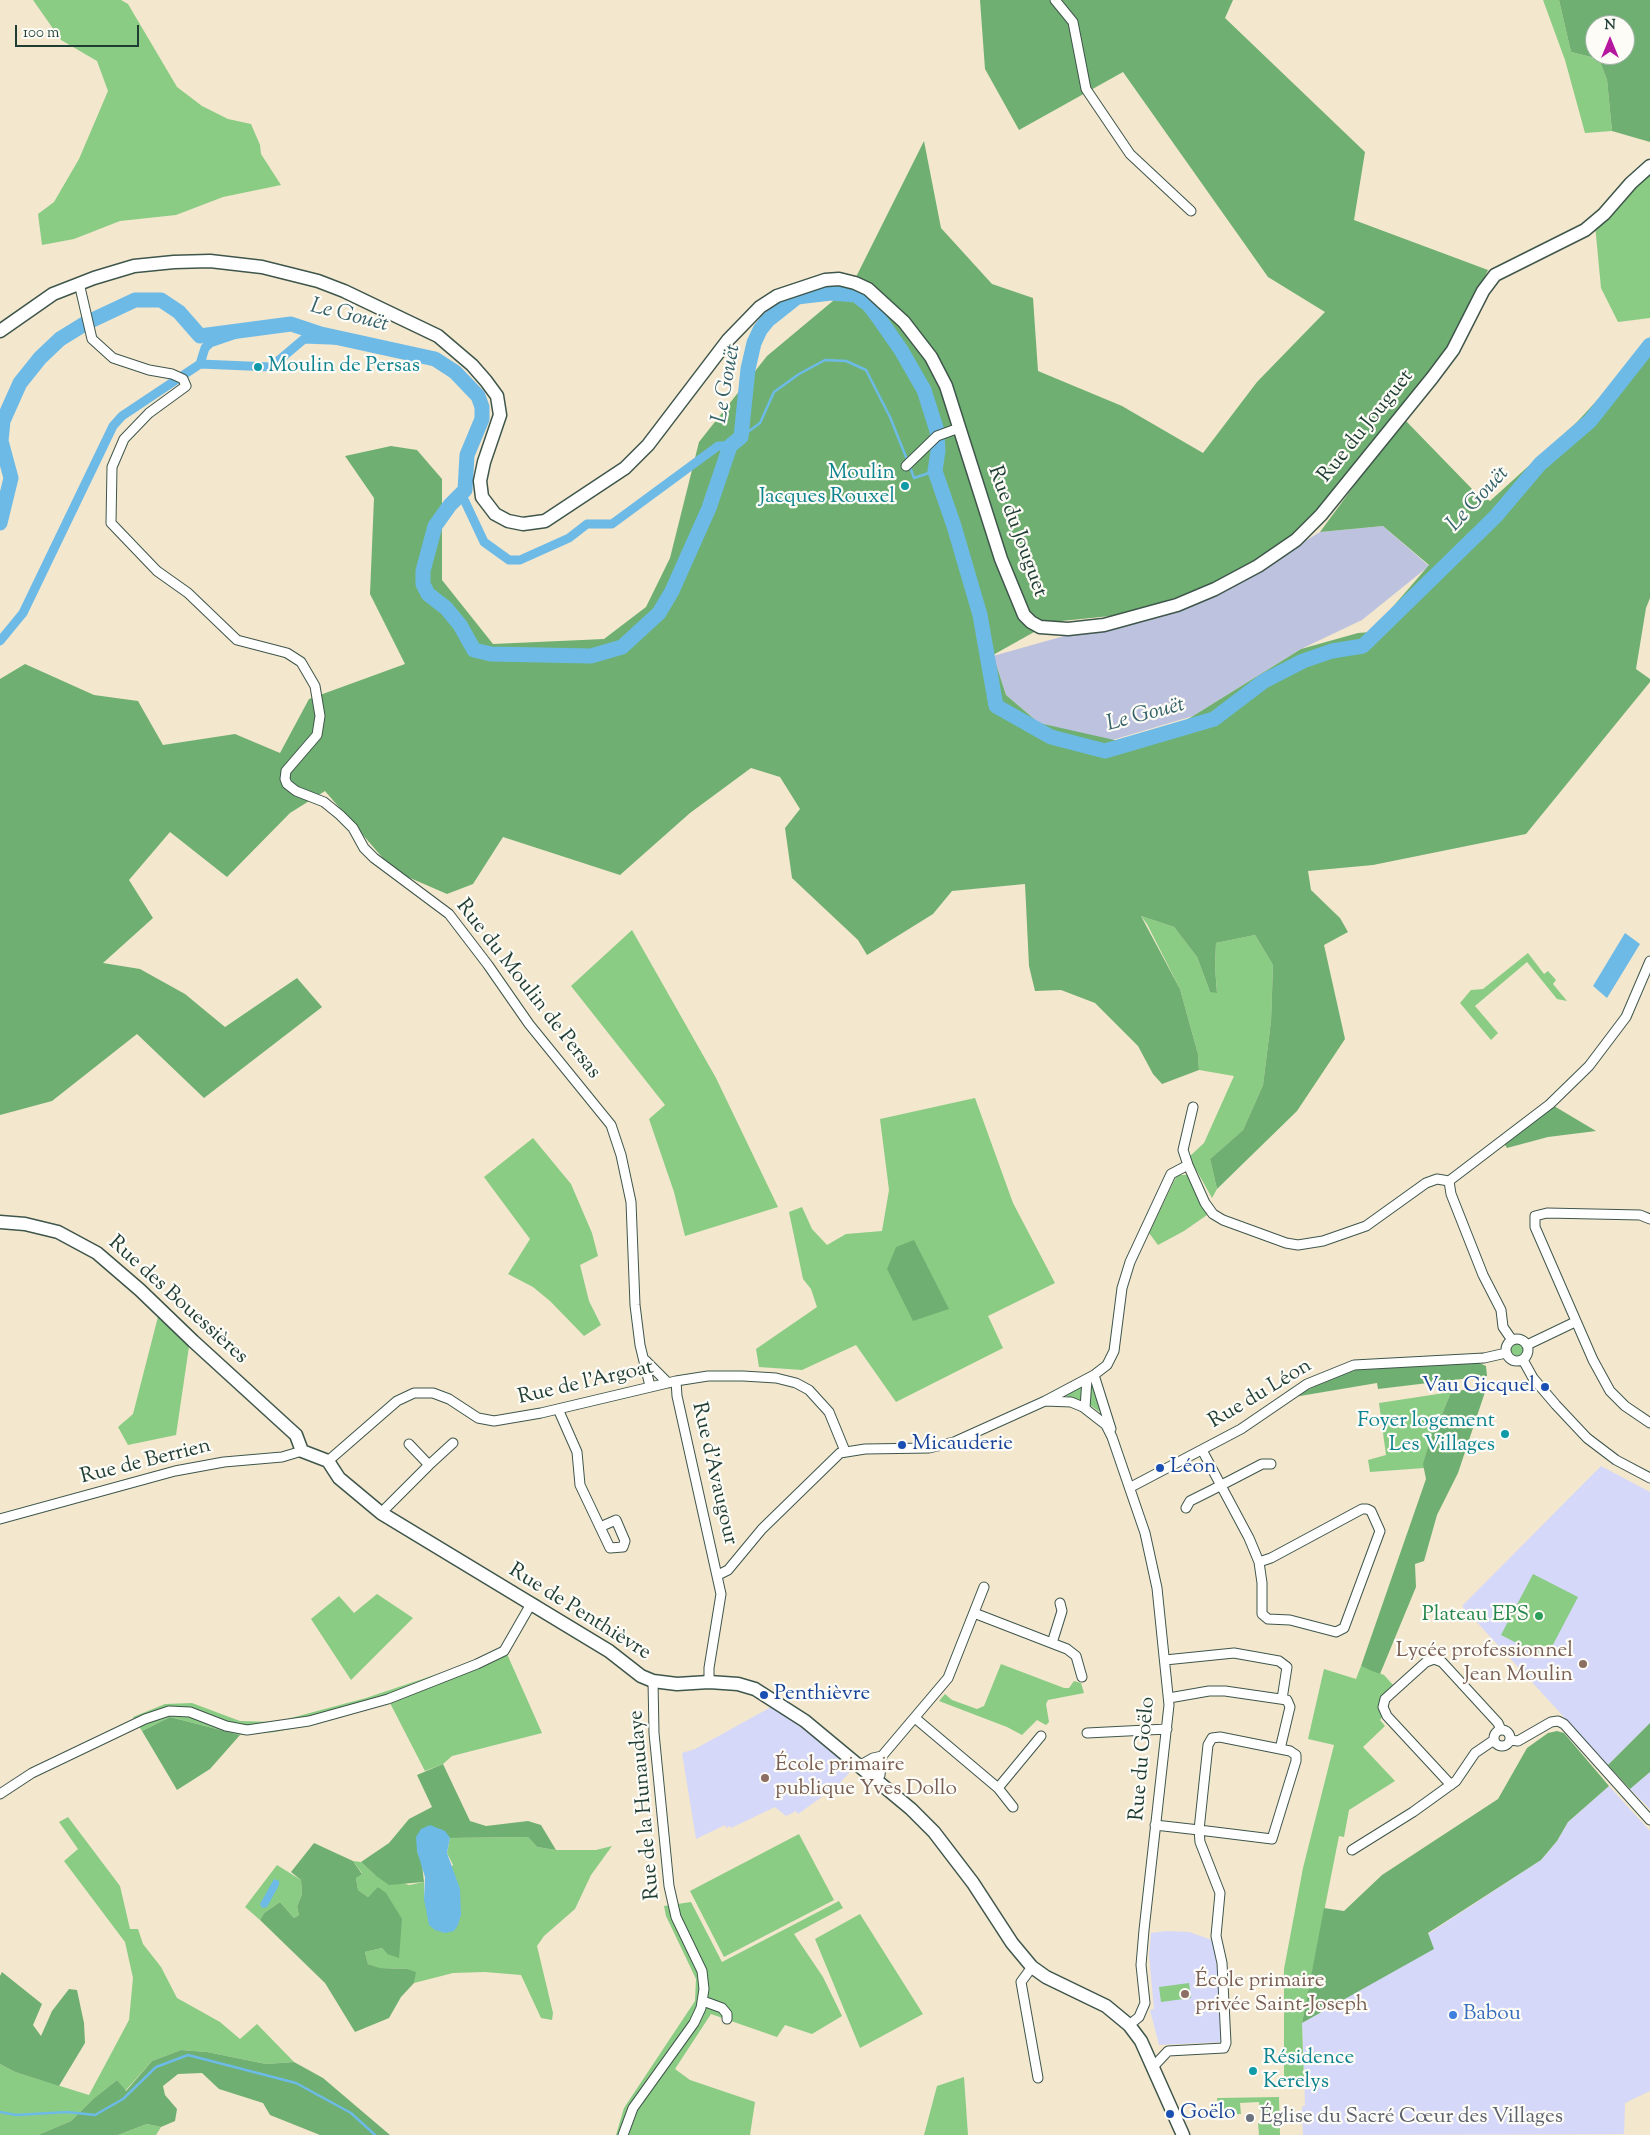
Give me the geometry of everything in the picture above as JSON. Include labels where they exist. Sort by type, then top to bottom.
[{"type":"street","points":[[1055,0],[1073,22],[1086,90],[1130,154],[1191,211]]},
{"type":"street","name":"Rue du Jouguet","points":[[0,331],[53,294],[79,283],[134,266],[210,261],[262,268],[318,282],[344,291],[438,336],[472,365],[497,396],[500,415],[480,481],[482,498],[494,514],[508,521],[523,524],[545,521],[625,468],[652,439],[728,340],[760,307],[777,296],[825,280],[839,279],[868,289],[885,303],[931,357],[946,386],[955,429],[1001,559],[1024,615],[1031,622],[1053,629],[1104,625],[1178,605],[1215,589],[1258,566],[1296,540],[1327,508],[1432,378],[1453,350],[1483,291],[1495,275],[1585,230],[1604,214],[1637,176],[1650,166]]},
{"type":"street","name":"Rue du Moulin de Persas","points":[[79,283],[92,339],[113,358],[149,370],[172,374],[183,379],[186,386],[149,413],[124,439],[112,467],[111,523],[157,571],[188,593],[237,640],[287,653],[301,662],[315,686],[320,716],[317,735],[286,771],[284,779],[287,784],[296,791],[324,802],[353,828],[364,848],[374,858],[449,914],[488,965],[529,1024],[611,1125],[621,1155],[630,1202],[634,1305],[650,1386]]},
{"type":"street","points":[[908,463],[937,436],[955,429]]},
{"type":"street","points":[[1194,1107],[1183,1150],[1205,1203],[1213,1214],[1223,1220],[1286,1243],[1298,1245],[1323,1241],[1366,1226],[1426,1183],[1437,1179],[1449,1181],[1550,1104],[1589,1066],[1626,1017],[1650,960]]},
{"type":"street","points":[[718,1575],[728,1570],[749,1543],[797,1493],[826,1465],[845,1451],[929,1448],[954,1442],[1045,1401],[1090,1377],[1107,1365],[1114,1351],[1125,1274],[1148,1219],[1171,1174],[1188,1165]]},
{"type":"street","points":[[1449,1181],[1451,1194],[1483,1275],[1501,1310],[1503,1327],[1512,1340]]},
{"type":"street","points":[[1650,1220],[1640,1215],[1547,1213],[1535,1216],[1535,1226],[1593,1360],[1610,1390],[1626,1406],[1650,1423]]},
{"type":"street","name":"Rue des Bouessières","points":[[0,1222],[25,1224],[58,1232],[109,1262],[296,1435],[302,1451]]},
{"type":"street","points":[[1527,1345],[1576,1322]]},
{"type":"street","points":[[1519,1339],[1527,1345],[1527,1355],[1523,1360],[1513,1361],[1506,1353],[1506,1347],[1512,1340],[1519,1339]]},
{"type":"street","name":"Rue du Léon","points":[[1131,1487],[1241,1428],[1307,1384],[1354,1365],[1484,1358],[1506,1353]]},
{"type":"street","points":[[644,1360],[672,1382]]},
{"type":"street","points":[[1523,1360],[1533,1378],[1587,1438],[1616,1460],[1650,1478]]},
{"type":"street","name":"Rue de l'Argoat","points":[[328,1461],[397,1401],[414,1393],[433,1393],[449,1400],[478,1418],[494,1421],[558,1409],[650,1386],[708,1376],[743,1376],[796,1383],[809,1390],[829,1412],[845,1451]]},
{"type":"street","points":[[1085,1408],[1090,1377]]},
{"type":"street","name":"Rue du Goëlo","points":[[1090,1377],[1131,1487],[1152,1559],[1169,1698],[1141,1965],[1145,2002],[1139,2017],[1129,2025]]},
{"type":"street","name":"Rue d'Avaugour","points":[[672,1382],[677,1396],[718,1575],[720,1594],[708,1682]]},
{"type":"street","name":"Rue du Goëlo","points":[[1045,1401],[1071,1402],[1085,1408],[1106,1425],[1112,1437]]},
{"type":"street","points":[[558,1409],[577,1452],[580,1485],[600,1527]]},
{"type":"street","points":[[381,1513],[453,1442]]},
{"type":"street","points":[[410,1444],[429,1465]]},
{"type":"street","points":[[1202,1450],[1250,1538],[1259,1562],[1262,1583],[1262,1614],[1268,1619],[1290,1620],[1336,1632],[1344,1628],[1380,1531],[1370,1511],[1362,1509],[1271,1558],[1259,1562]]},
{"type":"street","points":[[302,1451],[328,1461]]},
{"type":"street","name":"Rue de Berrien","points":[[0,1519],[175,1470],[224,1462],[282,1457],[302,1451]]},
{"type":"street","name":"Rue de Penthièvre","points":[[328,1461],[339,1478],[381,1513],[609,1651],[641,1676],[653,1681],[677,1684],[708,1682],[738,1684],[763,1693],[805,1721],[876,1780],[934,1832],[973,1883],[1012,1943],[1032,1967],[1046,1977],[1106,2006],[1129,2025],[1141,2041],[1184,2135]]},
{"type":"street","points":[[1186,1508],[1190,1501],[1220,1485],[1262,1464],[1270,1464]]},
{"type":"street","points":[[876,1780],[880,1775],[882,1756],[948,1678],[984,1587]]},
{"type":"street","points":[[1052,1643],[1062,1612],[1060,1602]]},
{"type":"street","points":[[0,1794],[32,1773],[145,1719],[169,1711],[190,1712],[226,1726],[247,1730],[309,1720],[388,1699],[477,1664],[504,1651],[531,1604]]},
{"type":"street","points":[[974,1613],[1067,1649],[1076,1656],[1082,1677]]},
{"type":"street","points":[[1165,1660],[1234,1653],[1279,1661],[1287,1667],[1282,1699]]},
{"type":"street","points":[[1451,1785],[1387,1716],[1383,1707],[1385,1699],[1426,1662],[1434,1659],[1442,1662],[1498,1723],[1501,1730]]},
{"type":"street","name":"Rue de la Hunaudaye","points":[[624,2135],[633,2108],[694,2023],[703,2001],[702,1971],[676,1917],[668,1880],[654,1733],[653,1681]]},
{"type":"street","points":[[1169,1698],[1209,1691],[1225,1691],[1287,1700],[1290,1707],[1280,1749]]},
{"type":"street","points":[[915,1718],[998,1788],[1012,1807]]},
{"type":"street","points":[[1510,1740],[1518,1741],[1550,1722],[1558,1721],[1564,1724],[1650,1820]]},
{"type":"street","points":[[1087,1733],[1167,1729]]},
{"type":"street","points":[[1501,1730],[1508,1732],[1510,1740],[1507,1745],[1502,1746],[1494,1740],[1494,1734],[1501,1730]]},
{"type":"street","points":[[998,1788],[1041,1736]]},
{"type":"street","points":[[1153,2067],[1168,2051],[1224,2048],[1226,2043],[1222,1963],[1216,1936],[1220,1893],[1200,1842],[1198,1830],[1208,1745],[1212,1738],[1220,1737],[1280,1749],[1296,1755],[1296,1761],[1272,1839],[1198,1830],[1155,1825]]},
{"type":"street","points":[[1352,1850],[1413,1812],[1451,1785],[1456,1781],[1475,1753],[1494,1740]]},
{"type":"street","points":[[859,1766],[873,1758],[882,1756]]},
{"type":"street","points":[[1032,1967],[1021,1982],[1038,2078]]},
{"type":"street","points":[[703,2001],[722,2008],[727,2014],[727,2019]]},
{"type":"shaded area","points":[[1383,526],[1429,566],[1362,620],[1301,649],[1193,716],[1109,741],[1039,723],[1006,695],[993,656],[1089,629],[1152,618],[1216,595],[1320,532]]},
{"type":"shaded area","name":"Lycée professionnel Jean Moulin","points":[[1601,1466],[1650,1492],[1650,1723],[1608,1765],[1462,1606]]},
{"type":"shaded area","name":"École primaire publique Yves Dollo","points":[[771,1707],[805,1730],[852,1770],[837,1786],[798,1814],[796,1811],[786,1816],[775,1807],[731,1828],[730,1826],[726,1828],[725,1825],[696,1839],[682,1753],[695,1749]]},
{"type":"shaded area","points":[[1650,1772],[1650,1809],[1630,1789]]},
{"type":"shaded area","points":[[1609,1786],[1650,1831],[1650,2091],[1625,2103],[1624,2134],[1303,2135],[1302,2107],[1305,2105],[1302,2023],[1433,1949],[1428,1934],[1541,1860],[1557,1841],[1568,1822]]},
{"type":"shaded area","name":"École primaire privée Saint-Joseph","points":[[1166,1931],[1189,1932],[1212,1940],[1216,1952],[1221,2042],[1159,2045],[1150,2010],[1154,2009],[1149,1955],[1151,1933]]},
{"type":"green space","points":[[33,0],[121,0],[128,4],[177,87],[202,106],[228,119],[251,124],[260,145],[261,154],[281,185],[223,197],[176,215],[120,221],[74,239],[42,245],[38,214],[54,202],[79,159],[108,91],[97,61],[61,40]]},
{"type":"green space","points":[[980,0],[1233,0],[1225,18],[1365,152],[1354,220],[1488,270],[1450,349],[1293,538],[1217,585],[1120,615],[1052,622],[993,655],[1006,695],[1039,723],[1141,746],[1301,649],[1358,633],[1371,632],[1429,565],[1383,526],[1320,532],[1395,430],[1406,421],[1473,490],[1490,501],[1577,422],[1650,343],[1650,598],[1646,608],[1636,669],[1650,679],[1650,682],[1526,834],[1373,865],[1308,871],[1311,890],[1340,918],[1348,932],[1324,945],[1345,1039],[1297,1111],[1217,1189],[1210,1159],[1243,1130],[1263,1085],[1271,1021],[1273,965],[1255,935],[1216,943],[1217,993],[1210,992],[1197,957],[1174,927],[1141,916],[1180,989],[1198,1054],[1199,1070],[1162,1084],[1153,1074],[1138,1046],[1095,1003],[1061,990],[1035,991],[1029,966],[1025,884],[952,891],[933,914],[867,955],[858,940],[792,878],[785,828],[800,809],[780,777],[751,768],[690,813],[620,875],[503,837],[473,884],[447,894],[394,871],[325,791],[290,813],[227,877],[170,832],[129,880],[153,918],[103,963],[140,969],[185,994],[225,1027],[297,978],[322,1007],[204,1098],[137,1034],[52,1101],[0,1115],[0,679],[25,664],[94,695],[138,701],[163,745],[235,734],[280,753],[309,699],[405,664],[370,594],[374,498],[345,456],[391,446],[417,450],[442,479],[442,580],[493,644],[604,639],[646,607],[670,558],[699,442],[767,356],[852,285],[924,141],[941,228],[992,284],[1033,298],[1038,371],[1122,406],[1203,453],[1257,382],[1325,312],[1268,277],[1123,72],[1019,130],[985,69]]},
{"type":"green space","points":[[1543,0],[1559,0],[1571,52],[1585,56],[1585,65],[1601,65],[1607,80],[1612,131],[1585,133],[1565,60]]},
{"type":"green space","points":[[1559,0],[1650,0],[1650,142],[1612,131],[1607,80],[1601,65],[1635,65],[1635,15],[1585,15],[1585,56],[1571,52]]},
{"type":"green space","points":[[1650,163],[1650,318],[1618,322],[1601,288],[1594,214],[1624,180]]},
{"type":"green space","points":[[1141,916],[1174,927],[1197,957],[1210,992],[1217,992],[1216,943],[1255,935],[1273,965],[1271,1021],[1263,1085],[1243,1130],[1210,1159],[1217,1189],[1212,1198],[1189,1157],[1204,1143],[1234,1076],[1199,1070],[1198,1054],[1180,989],[1147,924]]},
{"type":"green space","points":[[632,930],[716,1078],[778,1207],[685,1236],[674,1192],[649,1119],[665,1105],[571,986]]},
{"type":"green space","points":[[1528,953],[1544,974],[1548,971],[1556,980],[1553,984],[1567,1001],[1557,999],[1527,962],[1475,1006],[1498,1033],[1491,1040],[1460,1003],[1471,990],[1483,989]]},
{"type":"green space","points":[[975,1098],[1013,1203],[1055,1283],[988,1316],[1003,1348],[896,1402],[856,1345],[802,1370],[759,1367],[756,1349],[817,1307],[811,1289],[803,1279],[789,1212],[802,1207],[812,1229],[827,1245],[846,1234],[882,1231],[889,1190],[880,1119]]},
{"type":"green space","points":[[1554,1106],[1596,1131],[1548,1137],[1507,1148],[1500,1137],[1518,1132]]},
{"type":"green space","points":[[533,1138],[571,1184],[592,1233],[598,1256],[580,1265],[589,1301],[601,1325],[584,1336],[550,1301],[533,1287],[508,1274],[530,1239],[484,1177]]},
{"type":"green space","points":[[1177,1175],[1187,1175],[1207,1215],[1184,1231],[1158,1245],[1149,1233]]},
{"type":"green space","points":[[914,1240],[949,1309],[913,1321],[887,1269],[896,1247]]},
{"type":"green space","points":[[161,1305],[191,1333],[176,1435],[128,1445],[118,1427],[133,1414]]},
{"type":"green space","points":[[1519,1344],[1522,1345],[1522,1355],[1515,1356],[1512,1355],[1511,1348],[1512,1345]]},
{"type":"green space","points":[[1479,1363],[1486,1366],[1487,1376],[1378,1389],[1377,1383],[1294,1397],[1327,1380],[1359,1369]]},
{"type":"green space","points":[[1089,1382],[1092,1382],[1094,1387],[1101,1413],[1090,1405]]},
{"type":"green space","points":[[1081,1386],[1083,1401],[1065,1396],[1064,1394]]},
{"type":"green space","points":[[1487,1386],[1458,1473],[1437,1515],[1424,1561],[1415,1564],[1416,1587],[1380,1674],[1372,1671],[1361,1666],[1426,1479],[1423,1464],[1435,1424],[1440,1419],[1451,1392]]},
{"type":"green space","points":[[1451,1392],[1440,1419],[1435,1424],[1424,1468],[1370,1472],[1368,1460],[1386,1455],[1379,1403]]},
{"type":"green space","name":"Plateau EPS","points":[[1533,1574],[1578,1597],[1546,1658],[1501,1635]]},
{"type":"green space","points":[[377,1594],[413,1618],[351,1680],[311,1619],[339,1596],[354,1613]]},
{"type":"green space","points":[[532,1596],[540,1600],[507,1654],[542,1733],[452,1756],[443,1764],[425,1771],[390,1703],[310,1725],[275,1732],[240,1735],[170,1717],[142,1731],[133,1717],[165,1704],[192,1703],[240,1721],[276,1722],[366,1698],[470,1663],[501,1647]]},
{"type":"green space","points":[[1001,1664],[1064,1688],[1069,1688],[1074,1681],[1081,1683],[1084,1693],[1048,1700],[1046,1704],[1049,1722],[1046,1725],[1037,1720],[1022,1735],[1007,1727],[939,1701],[945,1694],[952,1700],[977,1709],[984,1706]]},
{"type":"green space","points":[[1361,1666],[1384,1675],[1394,1686],[1380,1720],[1385,1726],[1363,1747],[1395,1781],[1349,1810],[1344,1837],[1339,1836],[1302,2023],[1304,2081],[1284,2082],[1284,1969],[1303,1868],[1334,1745],[1308,1739],[1324,1669],[1356,1679]]},
{"type":"green space","points":[[170,1717],[240,1735],[210,1769],[177,1790],[142,1731]]},
{"type":"green space","points":[[1650,1723],[1650,1772],[1630,1789],[1608,1765]]},
{"type":"green space","points":[[1557,1731],[1564,1733],[1609,1786],[1568,1822],[1557,1841],[1541,1860],[1428,1933],[1434,1949],[1302,2023],[1324,1908],[1344,1911],[1382,1875],[1498,1799],[1527,1748],[1548,1733]]},
{"type":"green space","points":[[443,1764],[470,1821],[486,1826],[528,1821],[541,1825],[556,1850],[537,1847],[528,1837],[450,1838],[440,1829],[417,1851],[422,1864],[424,1882],[389,1885],[375,1875],[361,1862],[389,1843],[409,1819],[432,1807],[417,1775]]},
{"type":"green space","points":[[68,1817],[120,1886],[130,1929],[138,1929],[143,1944],[161,1967],[177,1998],[220,2022],[240,2039],[257,2024],[294,2062],[266,2064],[207,2052],[181,2050],[152,2061],[125,2091],[117,2080],[93,2099],[71,2121],[38,2135],[0,2135],[0,2064],[15,2072],[89,2095],[129,2020],[133,1978],[125,1942],[64,1861],[78,1849],[59,1822]]},
{"type":"green space","points":[[799,1834],[834,1900],[724,1957],[690,1891]]},
{"type":"green space","points":[[528,1837],[537,1847],[556,1850],[596,1850],[612,1846],[591,1875],[575,1909],[544,1936],[537,1946],[553,2013],[552,2020],[541,2018],[521,1975],[485,1972],[453,1973],[414,1983],[415,1972],[408,1969],[379,1968],[368,1964],[365,1952],[382,1948],[387,1954],[379,1887],[368,1897],[358,1890],[356,1878],[362,1873],[353,1861],[361,1862],[375,1875],[409,1885],[424,1882],[424,1899],[453,1865],[447,1853],[450,1838]]},
{"type":"green space","points":[[314,1843],[353,1861],[362,1874],[356,1878],[358,1890],[368,1897],[378,1887],[386,1893],[402,1919],[399,1958],[387,1954],[382,1948],[365,1952],[368,1964],[380,1968],[408,1969],[416,1972],[414,1983],[401,1997],[389,2018],[355,2032],[325,1983],[260,1920],[264,1913],[280,1902],[294,1918],[299,1915],[297,1907],[302,1894],[301,1880],[291,1872]]},
{"type":"green space","points":[[277,1865],[301,1880],[302,1894],[297,1907],[299,1915],[294,1918],[280,1902],[264,1913],[260,1920],[245,1907]]},
{"type":"green space","points":[[839,1901],[843,1908],[794,1934],[823,1977],[842,2016],[812,2034],[785,2025],[777,2037],[711,2014],[675,2069],[690,2080],[755,2102],[750,2135],[616,2135],[624,2108],[695,2001],[696,1979],[666,1916],[664,1906],[691,1902],[722,1962]]},
{"type":"green space","points":[[860,1914],[923,2014],[860,2048],[815,1939]]},
{"type":"green space","points":[[2,1972],[42,2004],[33,2025],[41,2036],[52,2011],[69,1989],[77,1990],[84,2023],[85,2043],[59,2086],[15,2072],[0,2064],[0,1976]]},
{"type":"green space","points":[[1189,1983],[1191,1998],[1161,2002],[1159,1987]]},
{"type":"green space","points":[[181,2050],[207,2052],[266,2064],[294,2062],[323,2078],[390,2135],[320,2135],[270,2115],[263,2103],[219,2089],[202,2073],[178,2074],[163,2086],[165,2095],[177,2109],[175,2121],[161,2127],[147,2124],[118,2135],[38,2135],[71,2121],[93,2099],[117,2080],[126,2091],[152,2061]]},
{"type":"green space","points":[[964,2077],[968,2135],[924,2135],[937,2086]]},
{"type":"green space","points":[[1279,2097],[1280,2135],[1259,2135],[1258,2123],[1270,2122],[1269,2112],[1260,2113],[1259,2102],[1240,2103],[1241,2114],[1230,2114],[1230,2111],[1218,2112],[1217,2098]]},
{"type":"green space","points":[[147,2124],[161,2127],[156,2135],[118,2135]]},
{"type":"water","points":[[1625,933],[1640,944],[1607,998],[1593,986]]},
{"type":"water","points":[[430,1825],[445,1831],[450,1838],[447,1853],[460,1889],[461,1915],[458,1925],[454,1931],[445,1933],[435,1930],[429,1925],[424,1899],[425,1877],[417,1851],[416,1837],[421,1829]]},
{"type":"water","points":[[274,1879],[279,1881],[279,1885],[267,1907],[262,1908],[260,1904]]},
{"type":"waterway","name":"Le Gouët","points":[[0,523],[11,478],[1,441],[3,421],[20,383],[40,358],[60,339],[86,323],[135,300],[161,300],[179,312],[200,336],[291,324],[321,334],[435,359],[455,372],[478,396],[482,407],[482,419],[467,455],[465,490],[450,505],[435,526],[423,571],[423,584],[428,594],[446,608],[460,625],[474,650],[491,654],[591,656],[622,647],[659,613],[672,591],[709,508],[730,446],[741,437],[748,369],[754,343],[760,330],[768,320],[797,297],[831,293],[856,295],[869,305],[878,317],[901,350],[924,390],[937,431],[938,451],[935,471],[954,526],[980,615],[996,706],[1051,737],[1105,751],[1214,719],[1264,681],[1303,661],[1332,651],[1363,646],[1496,516],[1540,464],[1590,421],[1650,345]]},
{"type":"waterway","points":[[0,641],[23,613],[113,426],[122,416],[200,364],[205,348],[210,343],[254,328]]},
{"type":"waterway","points":[[200,364],[271,367],[304,339],[355,341]]},
{"type":"waterway","points":[[741,437],[760,423],[774,392],[799,374],[825,360],[846,361],[866,370],[890,417],[908,462]]},
{"type":"waterway","points":[[461,493],[484,542],[509,560],[520,560],[569,538],[587,524],[612,524],[718,446],[730,446]]},
{"type":"waterway","points":[[910,467],[914,478],[935,471]]},
{"type":"waterway","points":[[0,2112],[16,2115],[67,2112],[95,2115],[123,2099],[156,2067],[188,2055],[296,2083],[351,2113],[375,2135]]},
{"type":"place","name":"Moulin de Persas","points":[[258,367]]},
{"type":"place","name":"Moulin Jacques Rouxel","points":[[905,486]]},
{"type":"place","name":"Vau Gicquel","points":[[1545,1387]]},
{"type":"place","name":"Foyer logement Les Villages","points":[[1505,1434]]},
{"type":"place","name":"Micauderie","points":[[902,1445]]},
{"type":"place","name":"Léon","points":[[1160,1468]]},
{"type":"place","name":"Plateau EPS","points":[[1539,1616]]},
{"type":"place","name":"Lycée professionnel Jean Moulin","points":[[1583,1664]]},
{"type":"place","name":"Penthièvre","points":[[764,1695]]},
{"type":"place","name":"École primaire publique Yves Dollo","points":[[765,1778]]},
{"type":"place","name":"École primaire privée Saint-Joseph","points":[[1185,1994]]},
{"type":"place","name":"Babou","points":[[1453,2015]]},
{"type":"place","name":"Résidence Kerelys","points":[[1253,2071]]},
{"type":"place","name":"Goëlo","points":[[1170,2114]]},
{"type":"place","name":"Église du Sacré Cœur des Villages","points":[[1250,2118]]}]
